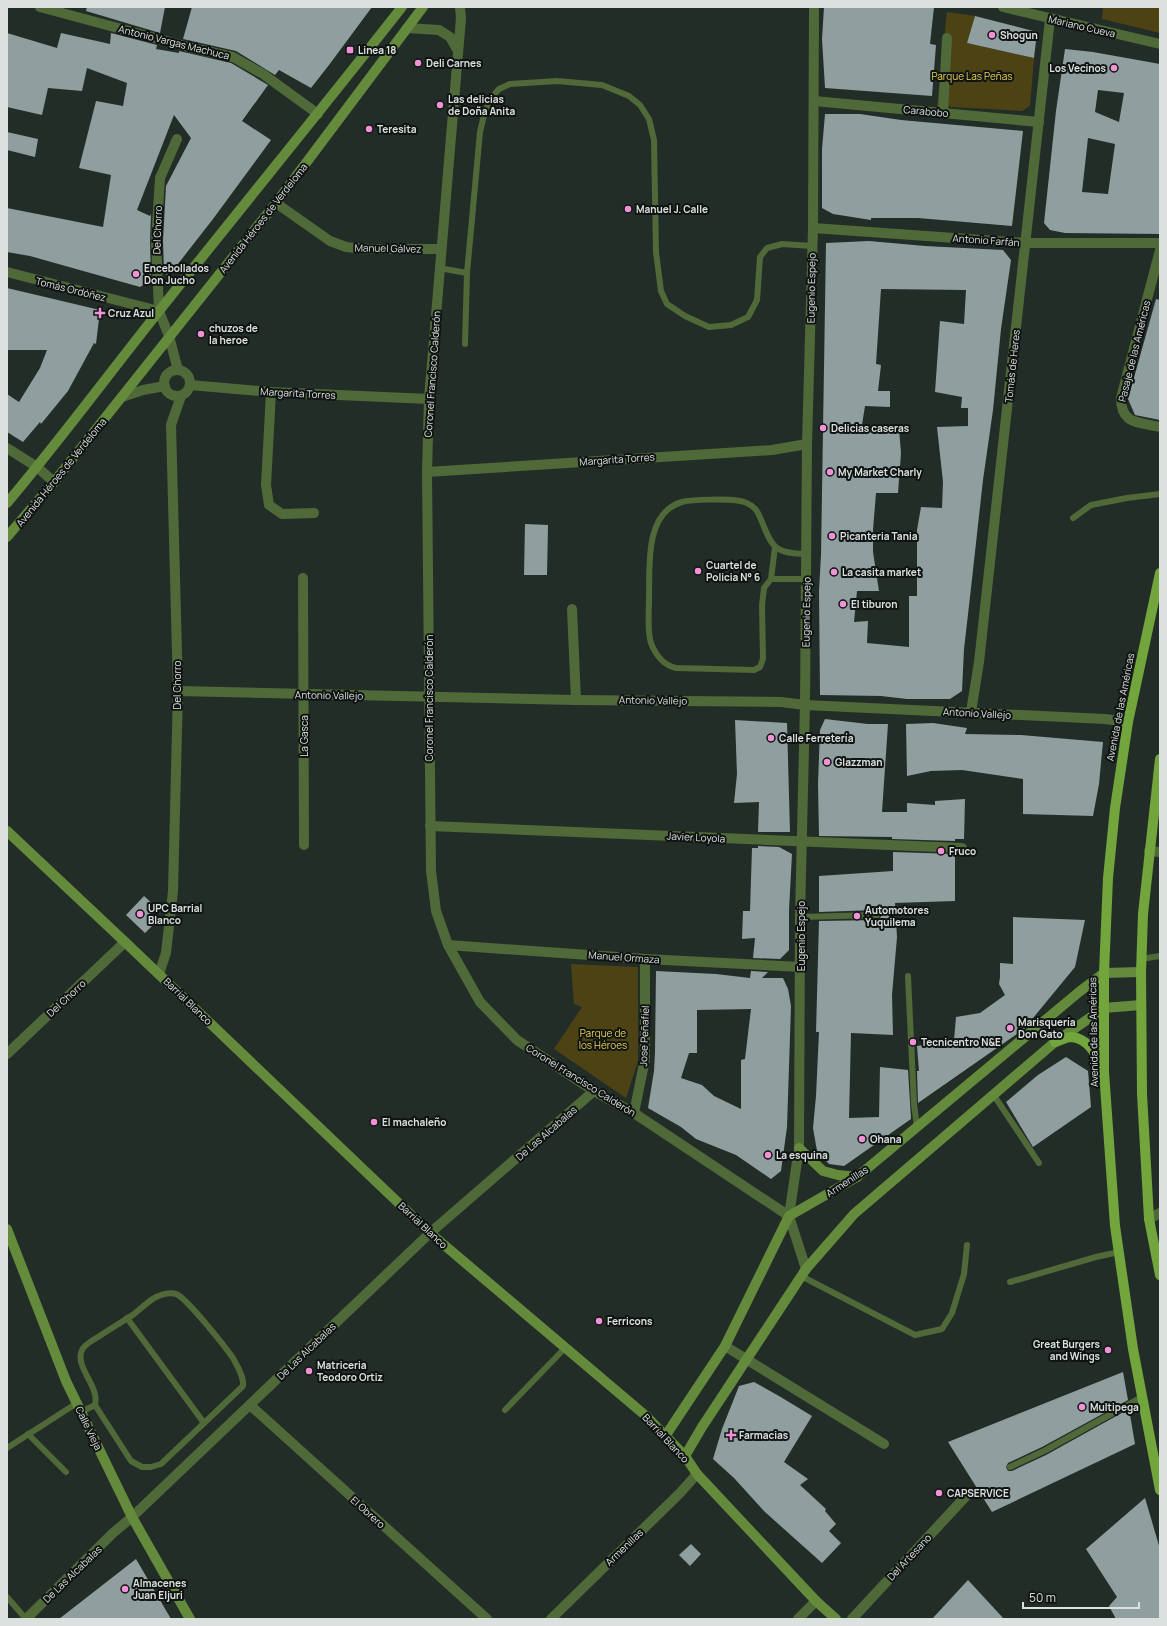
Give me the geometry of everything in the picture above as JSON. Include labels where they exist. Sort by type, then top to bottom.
[{"type":"main road","points":[[7,503],[37,468],[159,311],[402,7]]},
{"type":"main road","name":"Avenida Héroes de Verdeloma","points":[[7,537],[54,482],[276,203],[424,7]]},
{"type":"main road","name":"Avenida de las Américas","points":[[1160,573],[1128,722],[1115,808],[1109,871],[1104,973],[1104,1072],[1115,1226],[1133,1349],[1160,1490]]},
{"type":"main road","points":[[1160,759],[1143,914],[1141,959],[1142,1094],[1149,1219],[1160,1275]]},
{"type":"main road","name":"Barrial Blanco","points":[[7,831],[126,942],[430,1233],[646,1416],[666,1435],[685,1456],[697,1474],[816,1601],[836,1619]]},
{"type":"main road","points":[[1104,973],[1141,972]]},
{"type":"main road","name":"Armenillas","points":[[789,1216],[857,1177],[1079,992],[1104,973]]},
{"type":"main road","points":[[685,1456],[702,1427],[803,1273],[854,1214],[1055,1042],[1104,1008],[1141,1005]]},
{"type":"main road","points":[[1055,1042],[1071,1037],[1084,1041],[1096,1053],[1104,1072]]},
{"type":"main road","points":[[799,1148],[823,1171],[838,1175],[857,1177]]},
{"type":"main road","points":[[666,1435],[726,1346],[789,1216]]},
{"type":"main road","name":"Calle Vieja","points":[[7,1228],[66,1381],[132,1517],[190,1619]]},
{"type":"street","name":"Antonio Vargas Machuca","points":[[40,7],[192,48],[233,56],[263,74],[318,114]]},
{"type":"street","name":"Coronel Francisco Calderón","points":[[460,7],[461,18],[429,399],[427,472],[430,826],[431,871],[435,904],[448,946],[480,1002],[516,1040],[594,1091],[634,1113],[789,1216]]},
{"type":"street","name":"Eugenio Espejo","points":[[789,1216],[799,1148],[801,967],[800,917],[813,228],[814,7]]},
{"type":"street","name":"Mariano Cueva","points":[[1004,7],[1160,44]]},
{"type":"street","name":"Tomás de Heres","points":[[971,712],[980,662],[1050,19]]},
{"type":"street","points":[[407,28],[439,30],[450,37],[458,51]]},
{"type":"street","points":[[943,113],[947,38]]},
{"type":"street","name":"Carabobo","points":[[814,101],[1039,122]]},
{"type":"street","name":"Del Chorro","points":[[177,139],[160,178],[156,241],[159,311],[169,336],[178,370]]},
{"type":"street","name":"Manuel Gálvez","points":[[276,203],[330,241],[346,247],[368,249],[441,249]]},
{"type":"street","name":"Antonio Farfán","points":[[813,228],[1025,243],[1160,243]]},
{"type":"street","name":"Pasaje de las Américas","points":[[1160,250],[1121,398],[1121,407],[1126,418],[1160,427]]},
{"type":"street","name":"Tomás Ordóñez","points":[[7,272],[159,311]]},
{"type":"street","points":[[178,370],[182,370],[189,376],[190,385],[188,391],[181,396],[172,395],[164,386],[167,374],[170,371],[178,370]]},
{"type":"street","name":"Margarita Torres","points":[[190,385],[271,392],[429,399]]},
{"type":"street","points":[[122,397],[143,390],[164,386]]},
{"type":"street","points":[[271,392],[266,485],[268,505],[282,514],[314,513]]},
{"type":"street","name":"Del Chorro","points":[[159,974],[166,953],[173,891],[178,691],[171,425],[181,396]]},
{"type":"street","name":"Margarita Torres","points":[[427,472],[772,450],[808,444]]},
{"type":"street","points":[[7,448],[37,468],[54,482]]},
{"type":"street","name":"La Gasca","points":[[303,578],[304,845]]},
{"type":"street","points":[[572,608],[576,700]]},
{"type":"street","name":"Antonio Vallejo","points":[[178,691],[576,700],[781,702],[805,705],[1105,719],[1128,722]]},
{"type":"street","name":"Javier Loyola","points":[[430,826],[962,848]]},
{"type":"street","points":[[1149,851],[1160,852]]},
{"type":"street","name":"Del Chorro","points":[[7,1054],[126,942]]},
{"type":"street","name":"Manuel Ormaza","points":[[448,946],[646,959],[801,967]]},
{"type":"street","name":"Jose Peñafiel","points":[[634,1113],[645,1059],[646,959]]},
{"type":"street","name":"De Las Alcabalas","points":[[26,1619],[114,1533],[430,1233],[594,1091]]},
{"type":"street","points":[[1149,1219],[1160,1213]]},
{"type":"street","points":[[789,1216],[803,1273]]},
{"type":"street","points":[[726,1346],[884,1444]]},
{"type":"street","name":"El Obrero","points":[[250,1405],[487,1619]]},
{"type":"street","name":"Armenillas","points":[[551,1619],[680,1493],[697,1474]]},
{"type":"street","name":"Del Artesano","points":[[852,1619],[967,1495]]},
{"type":"street","points":[[798,1619],[816,1601]]},
{"type":"lane","points":[[465,344],[467,273],[481,125],[485,111],[492,97],[499,89],[510,84],[557,81],[602,85],[629,96],[640,105],[649,119],[654,140],[656,252],[661,291],[667,304],[685,316],[709,327],[731,325],[748,316],[757,300],[760,257],[767,248],[782,244],[812,246]]},
{"type":"lane","points":[[440,268],[467,273]]},
{"type":"lane","points":[[1073,518],[1091,505],[1127,498],[1160,494]]},
{"type":"lane","points":[[774,546],[771,579],[764,588],[762,605],[763,659],[760,667],[754,670],[676,668],[666,665],[659,658],[651,643],[649,619],[650,543],[655,529],[667,508],[683,502],[741,500],[754,507],[760,517],[769,540],[774,546],[786,554],[806,554]]},
{"type":"lane","points":[[771,579],[806,579]]},
{"type":"lane","points":[[800,917],[877,915]]},
{"type":"lane","points":[[1141,959],[1160,956]]},
{"type":"lane","points":[[908,976],[914,1104],[917,1126]]},
{"type":"lane","points":[[993,1094],[1039,1163]]},
{"type":"lane","points":[[803,1273],[916,1334],[942,1328],[952,1313],[964,1274],[967,1245]]},
{"type":"lane","points":[[1010,1282],[1119,1252]]},
{"type":"lane","points":[[168,1293],[178,1295],[194,1310],[232,1357],[243,1380],[243,1386],[161,1464],[151,1467],[142,1467],[131,1461],[95,1404],[97,1399],[83,1367],[81,1356],[82,1350],[90,1342],[154,1298],[168,1293]]},
{"type":"lane","points":[[127,1318],[204,1423]]},
{"type":"lane","points":[[505,1410],[565,1348]]},
{"type":"lane","points":[[1010,1467],[1044,1451],[1142,1397]]},
{"type":"lane","points":[[7,1448],[28,1434],[79,1408],[95,1404]]},
{"type":"lane","points":[[28,1434],[66,1472]]},
{"type":"lane","points":[[7,1597],[26,1619]]},
{"type":"green space","points":[[1103,7],[1160,7],[1160,33],[1102,19]]},
{"type":"green space","name":"Parque Las Peñas","points":[[947,12],[975,16],[967,43],[1034,58],[1030,106],[1022,111],[937,106]]},
{"type":"green space","name":"Parque de los Héroes","points":[[571,964],[638,967],[638,1061],[626,1098],[554,1049],[582,1007],[574,1004]]},
{"type":"building","points":[[87,7],[165,7],[160,33],[86,11]]},
{"type":"building","points":[[192,7],[372,7],[311,88],[279,70],[275,75],[236,51],[183,39]]},
{"type":"building","points":[[824,7],[934,7],[930,44],[936,45],[932,96],[825,88],[822,39]]},
{"type":"building","points":[[975,16],[1037,32],[1034,58],[967,43]]},
{"type":"building","points":[[7,33],[57,48],[61,33],[110,44],[111,33],[157,45],[156,49],[179,53],[179,51],[231,63],[268,85],[242,121],[271,140],[213,219],[167,278],[166,269],[164,271],[163,241],[166,186],[191,138],[174,115],[137,210],[150,216],[151,214],[151,280],[140,287],[30,256],[7,252],[7,208],[103,227],[111,175],[79,168],[96,101],[123,106],[127,83],[87,68],[82,91],[48,88],[42,115],[7,107]]},
{"type":"building","points":[[1065,49],[1093,52],[1160,64],[1160,234],[1065,233],[1050,230],[1044,223],[1056,111]],"holes":[[[1098,90],[1124,93],[1119,122],[1095,112]],[[1088,138],[1115,144],[1108,194],[1082,192]]]},
{"type":"building","points":[[825,114],[860,114],[901,120],[1023,131],[1012,226],[918,218],[871,218],[871,220],[833,214],[822,208],[822,149]]},
{"type":"building","points":[[7,132],[38,139],[35,157],[7,150]]},
{"type":"building","points":[[869,241],[925,246],[1003,250],[1011,260],[1001,329],[993,410],[983,480],[964,649],[962,691],[950,699],[907,699],[881,696],[820,695],[819,591],[821,555],[826,243]],"holes":[[[881,289],[966,290],[964,324],[940,321],[935,392],[962,397],[961,408],[968,408],[968,426],[937,427],[943,482],[942,508],[921,507],[917,530],[917,596],[909,596],[909,647],[867,643],[868,621],[854,622],[857,591],[879,591],[873,552],[876,493],[898,493],[901,453],[899,429],[861,431],[865,406],[890,407],[890,391],[878,391],[881,365],[876,364]]]},
{"type":"building","points":[[7,288],[100,310],[96,344],[94,343],[68,391],[41,424],[40,422],[23,442],[7,432],[7,394],[19,402],[40,368],[47,350],[7,350]]},
{"type":"building","points":[[1156,299],[1160,300],[1160,420],[1135,415],[1128,399]]},
{"type":"building","points":[[525,524],[548,525],[547,575],[524,575]]},
{"type":"building","points":[[825,719],[868,724],[888,724],[882,812],[907,812],[907,803],[935,805],[935,801],[965,799],[964,839],[955,839],[955,841],[892,839],[892,837],[819,836],[818,784],[820,730]]},
{"type":"building","points":[[735,720],[787,723],[790,832],[758,832],[759,802],[734,803],[737,774]]},
{"type":"building","points":[[933,723],[967,728],[965,734],[1021,735],[1103,742],[1099,784],[1093,816],[1023,814],[1023,779],[962,770],[931,771],[907,776],[906,724]]},
{"type":"building","points":[[758,846],[779,847],[792,854],[789,910],[789,950],[780,959],[753,958],[755,938],[742,939],[743,911],[750,911],[752,848],[758,848]]},
{"type":"building","points":[[893,852],[955,854],[955,901],[895,903],[897,937],[892,995],[893,1035],[851,1033],[849,1118],[879,1117],[880,1067],[908,1070],[911,1119],[844,1166],[829,1164],[817,1151],[813,1128],[819,1032],[816,1032],[819,921],[877,920],[881,917],[881,914],[877,910],[819,912],[819,876],[893,871]]},
{"type":"building","name":"UPC Barrial Blanco","points":[[144,896],[157,908],[151,913],[158,920],[145,933],[126,915]]},
{"type":"building","points":[[1013,917],[1085,920],[1075,967],[1024,1029],[918,1103],[917,1071],[919,1071],[917,1046],[954,1040],[956,1017],[980,1013],[1005,995],[999,984],[1000,963],[1013,964]]},
{"type":"building","points":[[656,971],[716,974],[750,978],[751,971],[768,972],[762,978],[783,978],[788,989],[791,1006],[787,1127],[781,1171],[771,1179],[736,1155],[696,1139],[681,1127],[648,1108],[654,1071]],"holes":[[[751,1009],[745,1059],[741,1060],[741,1109],[714,1096],[702,1085],[681,1078],[689,1053],[697,1053],[697,1010]]]},
{"type":"building","points":[[1066,1057],[1088,1071],[1091,1107],[1033,1147],[1006,1102],[1038,1075]]},
{"type":"building","name":"Multipega","points":[[1123,1372],[1128,1400],[1042,1447],[1008,1463],[1006,1467],[1008,1471],[1012,1471],[1046,1455],[1129,1409],[1135,1444],[992,1512],[948,1442]]},
{"type":"building","points":[[754,1382],[812,1416],[784,1462],[808,1479],[800,1485],[826,1509],[825,1511],[836,1524],[829,1531],[841,1543],[822,1563],[765,1512],[734,1478],[713,1459],[722,1429],[739,1386]]},
{"type":"building","points":[[1145,1498],[1160,1549],[1160,1619],[1116,1619],[1109,1606],[1117,1597],[1086,1549]]},
{"type":"building","points":[[691,1544],[701,1554],[690,1566],[679,1555]]},
{"type":"building","name":"Almacenes Juan Eljuri","points":[[136,1559],[171,1619],[59,1619]]},
{"type":"building","points":[[968,1580],[1004,1619],[932,1619]]},
{"type":"place","name":"Shogun","points":[[992,35]]},
{"type":"place","name":"Linea 18","points":[[350,50]]},
{"type":"place","name":"Deli Carnes","points":[[418,63]]},
{"type":"place","name":"Los Vecinos","points":[[1114,68]]},
{"type":"place","name":"Las delicias de Doña Anita","points":[[440,105]]},
{"type":"place","name":"Teresita","points":[[369,129]]},
{"type":"place","name":"Manuel J. Calle","points":[[628,209]]},
{"type":"place","name":"Encebollados Don Jucho","points":[[136,274]]},
{"type":"place","name":"Cruz Azul","points":[[100,313]]},
{"type":"place","name":"chuzos de la heroe","points":[[201,334]]},
{"type":"place","name":"Delicias caseras","points":[[823,428]]},
{"type":"place","name":"My Market Charly","points":[[830,472]]},
{"type":"place","name":"Picanteria Tania","points":[[832,536]]},
{"type":"place","name":"Cuartel de Policia N° 6","points":[[698,571]]},
{"type":"place","name":"La casita market","points":[[834,572]]},
{"type":"place","name":"El tiburon","points":[[843,604]]},
{"type":"place","name":"Calle Ferretería","points":[[771,738]]},
{"type":"place","name":"Glazzman","points":[[827,762]]},
{"type":"place","name":"Fruco","points":[[941,851]]},
{"type":"place","name":"UPC Barrial Blanco","points":[[140,914]]},
{"type":"place","name":"Automotores Yuquilema","points":[[857,916]]},
{"type":"place","name":"Marisquería Don Gato","points":[[1010,1028]]},
{"type":"place","name":"Tecnicentro N&E","points":[[913,1042]]},
{"type":"place","name":"El machaleño","points":[[374,1122]]},
{"type":"place","name":"Ohana","points":[[862,1139]]},
{"type":"place","name":"La esquina","points":[[768,1155]]},
{"type":"place","name":"Ferricons","points":[[599,1321]]},
{"type":"place","name":"Great Burgers and Wings","points":[[1108,1350]]},
{"type":"place","name":"Matriceria Teodoro Ortiz","points":[[309,1371]]},
{"type":"place","name":"Multipega","points":[[1082,1407]]},
{"type":"place","name":"Farmacias","points":[[731,1435]]},
{"type":"place","name":"CAPSERVICE","points":[[939,1493]]},
{"type":"place","name":"Almacenes Juan Eljuri","points":[[125,1589]]}]
